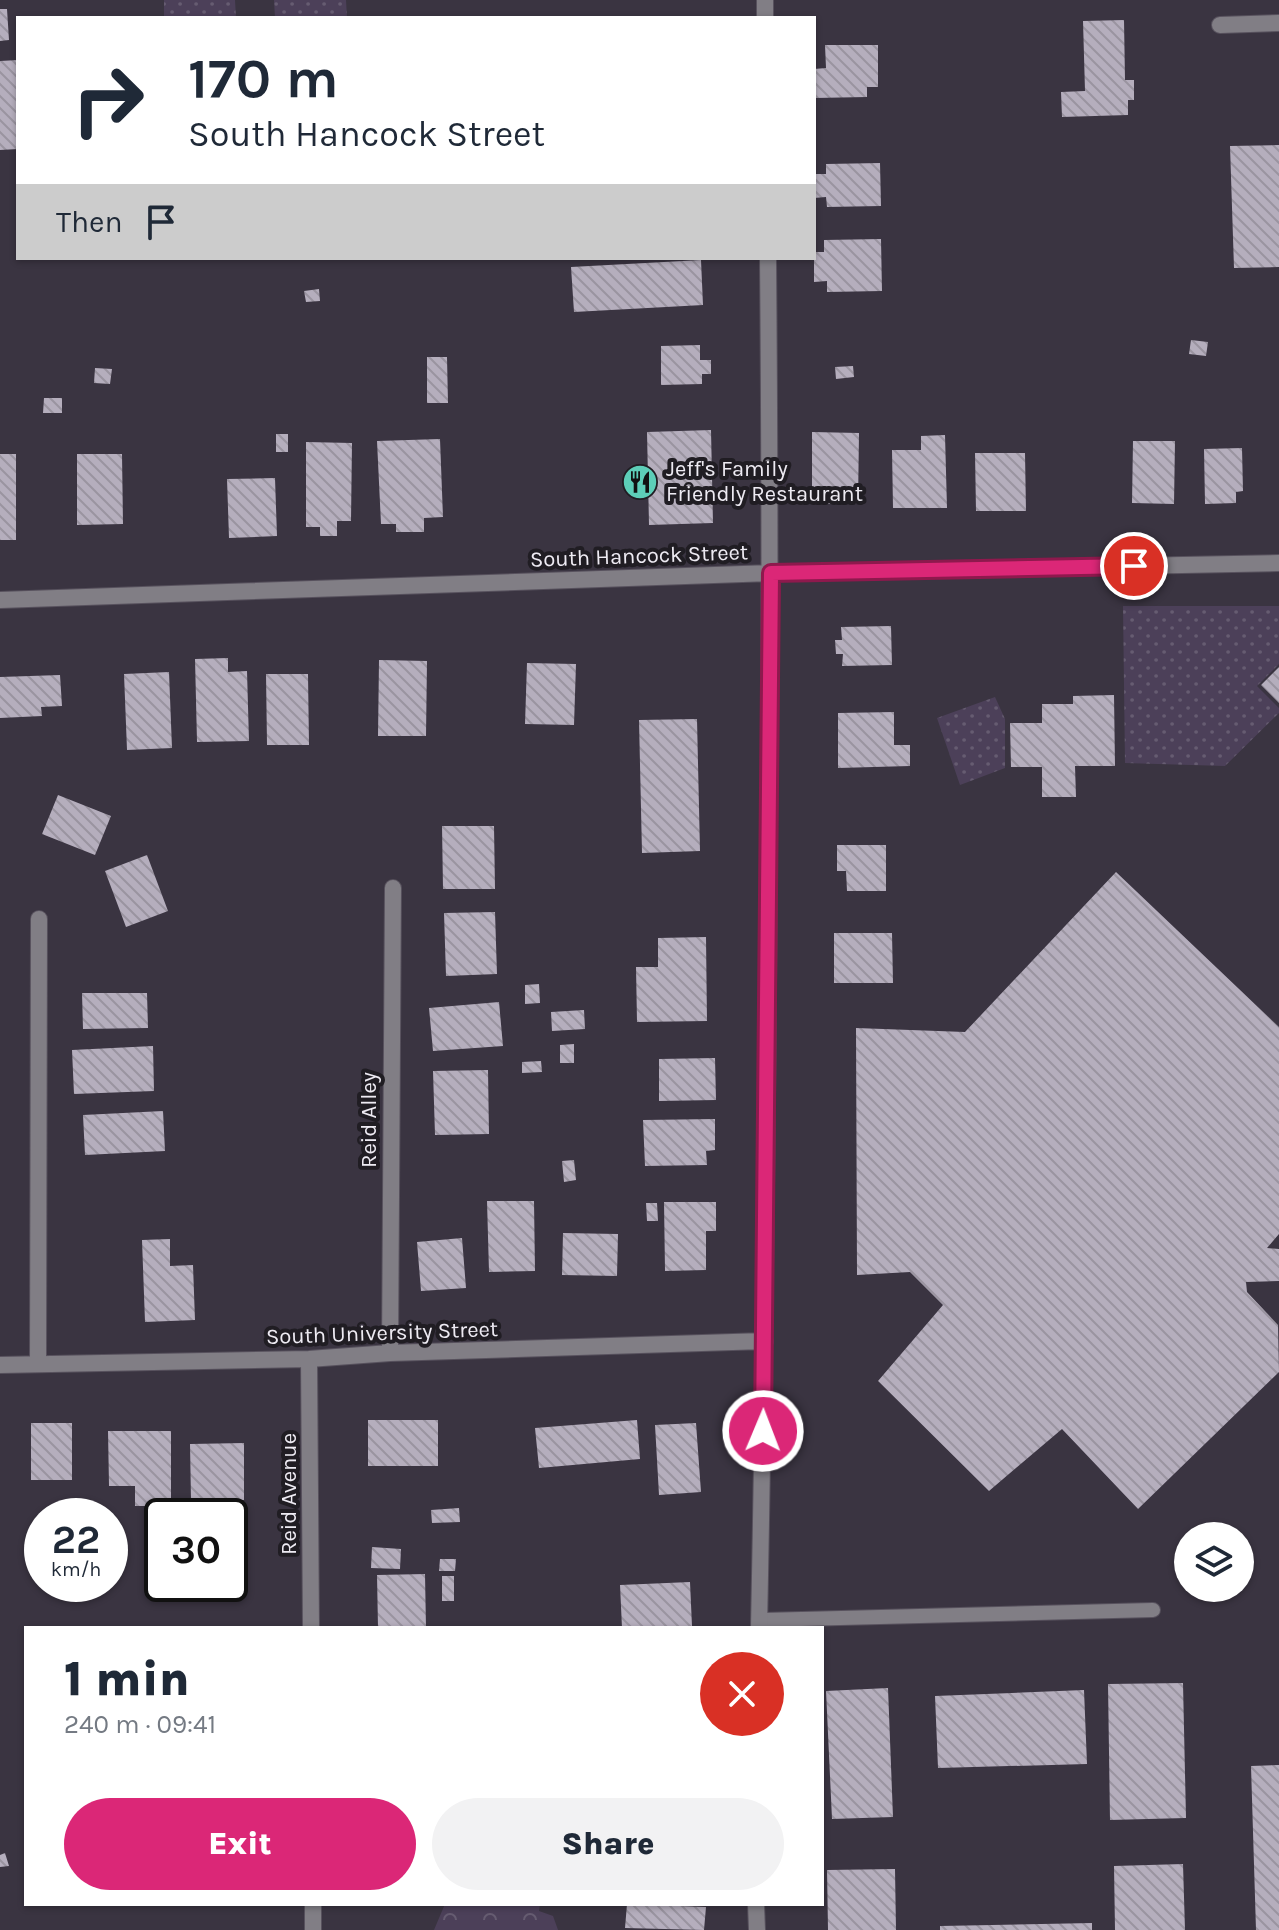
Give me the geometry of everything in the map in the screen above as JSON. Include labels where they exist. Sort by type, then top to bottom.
[{"type":"street","points":[[1220,25],[1279,23]]},
{"type":"street","points":[[759,1624],[765,1341],[771,573],[768,260]]},
{"type":"street","name":"South Hancock Street","points":[[0,600],[771,573],[1279,563]]},
{"type":"street","name":"Reid Alley","points":[[390,1353],[393,888]]},
{"type":"street","points":[[38,1364],[39,919]]},
{"type":"street","name":"South University Street","points":[[0,1365],[309,1359],[390,1353],[765,1341]]},
{"type":"street","name":"Reid Avenue","points":[[309,1359],[311,1626]]},
{"type":"street","points":[[313,1906],[313,1930]]},
{"type":"street","points":[[756,1906],[757,1930]]},
{"type":"lane","points":[[759,1624],[1153,1610]]},
{"type":"green space","points":[[164,0],[235,0],[236,16],[164,16]]},
{"type":"green space","points":[[274,0],[346,0],[347,16],[275,16]]},
{"type":"green space","points":[[1123,606],[1279,606],[1279,664],[1257,686],[1279,708],[1279,713],[1225,766],[1125,763]]},
{"type":"green space","points":[[995,697],[1005,719],[1005,768],[960,785],[937,718]]},
{"type":"green space","points":[[444,1906],[540,1906],[539,1911],[553,1916],[558,1930],[434,1930]]},
{"type":"building","points":[[0,9],[7,9],[9,40],[0,41]]},
{"type":"building","points":[[1124,20],[1125,80],[1134,80],[1134,100],[1128,100],[1128,115],[1062,117],[1061,92],[1085,91],[1083,21]]},
{"type":"building","points":[[825,45],[878,45],[878,87],[867,87],[867,97],[816,98],[816,69],[826,68]]},
{"type":"building","points":[[16,60],[16,149],[0,150],[0,61]]},
{"type":"building","points":[[1279,145],[1279,267],[1234,268],[1230,146]]},
{"type":"building","points":[[880,163],[881,206],[827,207],[826,197],[816,198],[816,174],[826,174],[826,164]]},
{"type":"building","points":[[881,239],[882,291],[827,292],[827,281],[814,282],[814,260],[816,252],[824,252],[824,240]]},
{"type":"building","points":[[701,260],[703,305],[574,312],[571,267]]},
{"type":"building","points":[[319,289],[320,301],[306,302],[304,291]]},
{"type":"building","points":[[1191,340],[1208,342],[1206,356],[1189,354]]},
{"type":"building","points":[[700,345],[700,360],[711,360],[711,374],[702,374],[702,384],[661,385],[661,346]]},
{"type":"building","points":[[427,357],[447,357],[448,403],[427,403]]},
{"type":"building","points":[[853,366],[854,377],[836,379],[835,367]]},
{"type":"building","points":[[95,368],[112,369],[110,384],[94,383]]},
{"type":"building","points":[[44,398],[62,398],[62,413],[43,413]]},
{"type":"building","points":[[711,430],[713,523],[649,525],[647,432]]},
{"type":"building","points":[[812,432],[859,433],[858,504],[826,504],[826,493],[812,493]]},
{"type":"building","points":[[276,434],[288,434],[288,452],[276,452]]},
{"type":"building","points":[[945,435],[947,508],[893,508],[892,450],[921,450],[921,436]]},
{"type":"building","points":[[440,439],[443,517],[424,518],[424,532],[396,532],[396,524],[381,524],[377,441]]},
{"type":"building","points":[[1133,441],[1175,441],[1174,504],[1132,503]]},
{"type":"building","points":[[306,442],[352,443],[351,521],[337,521],[337,536],[320,536],[320,527],[306,527]]},
{"type":"building","points":[[1242,448],[1243,491],[1236,492],[1236,503],[1205,504],[1204,449]]},
{"type":"building","points":[[975,453],[1025,453],[1026,511],[976,511]]},
{"type":"building","points":[[0,454],[16,454],[16,540],[0,540]]},
{"type":"building","points":[[77,454],[122,454],[123,524],[77,525]]},
{"type":"building","points":[[275,478],[277,536],[229,538],[227,479]]},
{"type":"building","points":[[891,626],[892,665],[842,666],[843,654],[836,654],[835,640],[842,640],[841,627]]},
{"type":"building","points":[[228,658],[228,672],[247,671],[249,741],[197,742],[195,659]]},
{"type":"building","points":[[379,660],[427,661],[426,736],[378,736]]},
{"type":"building","points":[[527,663],[576,664],[574,725],[525,724]]},
{"type":"building","points":[[1279,667],[1279,703],[1261,685]]},
{"type":"building","points":[[169,672],[172,748],[127,750],[124,674]]},
{"type":"building","points":[[266,674],[308,674],[309,745],[267,745]]},
{"type":"building","points":[[60,675],[62,706],[41,707],[42,716],[0,718],[0,677]]},
{"type":"building","points":[[1114,695],[1115,766],[1075,766],[1076,797],[1042,797],[1042,767],[1011,767],[1010,723],[1042,723],[1042,704],[1073,704],[1073,696]]},
{"type":"building","points":[[894,712],[894,745],[910,745],[910,766],[838,768],[838,713]]},
{"type":"building","points":[[697,719],[700,851],[642,853],[639,720]]},
{"type":"building","points":[[58,795],[111,816],[95,855],[42,834]]},
{"type":"building","points":[[442,826],[494,826],[495,889],[443,889]]},
{"type":"building","points":[[837,845],[886,845],[886,891],[847,891],[846,871],[837,871]]},
{"type":"building","points":[[147,855],[168,911],[126,927],[105,871]]},
{"type":"building","points":[[1116,872],[1279,1027],[1279,1234],[1267,1248],[1279,1249],[1279,1281],[1246,1282],[1247,1292],[1278,1325],[1279,1372],[1138,1509],[1062,1429],[989,1491],[878,1381],[943,1305],[910,1272],[857,1275],[856,1028],[965,1032]]},
{"type":"building","points":[[495,912],[497,974],[446,976],[444,913]]},
{"type":"building","points":[[834,933],[892,933],[893,983],[834,983]]},
{"type":"building","points":[[706,937],[707,1021],[637,1022],[636,967],[658,967],[658,938]]},
{"type":"building","points":[[539,984],[540,1003],[525,1004],[525,985]]},
{"type":"building","points":[[82,993],[147,993],[148,1028],[83,1029]]},
{"type":"building","points":[[499,1002],[503,1046],[433,1051],[429,1008]]},
{"type":"building","points":[[584,1010],[585,1029],[552,1031],[551,1012]]},
{"type":"building","points":[[574,1044],[574,1063],[560,1063],[560,1045]]},
{"type":"building","points":[[153,1046],[154,1091],[74,1094],[72,1050]]},
{"type":"building","points":[[715,1058],[716,1100],[659,1101],[659,1059]]},
{"type":"building","points":[[541,1061],[542,1072],[522,1073],[522,1062]]},
{"type":"building","points":[[488,1070],[489,1134],[435,1135],[433,1071]]},
{"type":"building","points":[[163,1111],[165,1151],[85,1155],[83,1115]]},
{"type":"building","points":[[715,1119],[715,1150],[706,1151],[707,1165],[645,1166],[643,1120]]},
{"type":"building","points":[[574,1160],[576,1180],[564,1182],[562,1161]]},
{"type":"building","points":[[487,1201],[534,1201],[535,1271],[489,1272]]},
{"type":"building","points":[[664,1202],[716,1202],[716,1231],[706,1231],[706,1270],[665,1271]]},
{"type":"building","points":[[646,1203],[657,1203],[658,1221],[647,1221]]},
{"type":"building","points":[[563,1233],[618,1234],[617,1276],[562,1275]]},
{"type":"building","points":[[462,1238],[466,1288],[421,1291],[417,1242]]},
{"type":"building","points":[[170,1239],[170,1266],[193,1265],[195,1320],[145,1322],[142,1240]]},
{"type":"building","points":[[368,1420],[438,1420],[438,1466],[368,1466]]},
{"type":"building","points":[[637,1420],[640,1459],[539,1468],[535,1428]]},
{"type":"building","points":[[31,1423],[72,1423],[72,1480],[31,1480]]},
{"type":"building","points":[[696,1423],[701,1492],[659,1495],[655,1425]]},
{"type":"building","points":[[108,1431],[171,1431],[171,1498],[144,1498],[144,1506],[135,1506],[135,1486],[109,1486]]},
{"type":"building","points":[[244,1443],[244,1498],[191,1498],[190,1444]]},
{"type":"building","points":[[459,1508],[460,1522],[432,1523],[431,1510]]},
{"type":"building","points":[[372,1547],[401,1549],[400,1569],[371,1568]]},
{"type":"building","points":[[440,1559],[456,1559],[455,1571],[439,1571]]},
{"type":"building","points":[[425,1574],[426,1626],[378,1626],[377,1575]]},
{"type":"building","points":[[442,1576],[454,1576],[454,1601],[442,1601]]},
{"type":"building","points":[[690,1582],[692,1626],[622,1626],[620,1585]]},
{"type":"building","points":[[1183,1683],[1186,1818],[1110,1820],[1108,1684]]},
{"type":"building","points":[[888,1688],[893,1817],[832,1819],[826,1691]]},
{"type":"building","points":[[1084,1690],[1087,1764],[938,1768],[935,1696]]},
{"type":"building","points":[[1279,1765],[1279,1930],[1256,1930],[1251,1766]]},
{"type":"building","points":[[5,1853],[9,1866],[0,1867],[0,1855]]},
{"type":"building","points":[[1183,1864],[1185,1930],[1115,1930],[1114,1866]]},
{"type":"building","points":[[895,1869],[896,1930],[828,1930],[827,1870]]},
{"type":"building","points":[[627,1906],[706,1907],[704,1930],[625,1928]]},
{"type":"building","points":[[1092,1923],[1092,1930],[940,1930],[940,1926]]},
{"type":"place","name":"Jeff's Family Friendly Restaurant","points":[[640,482]]},
{"type":"route","points":[[763,1431],[771,573],[1134,566]]}]
